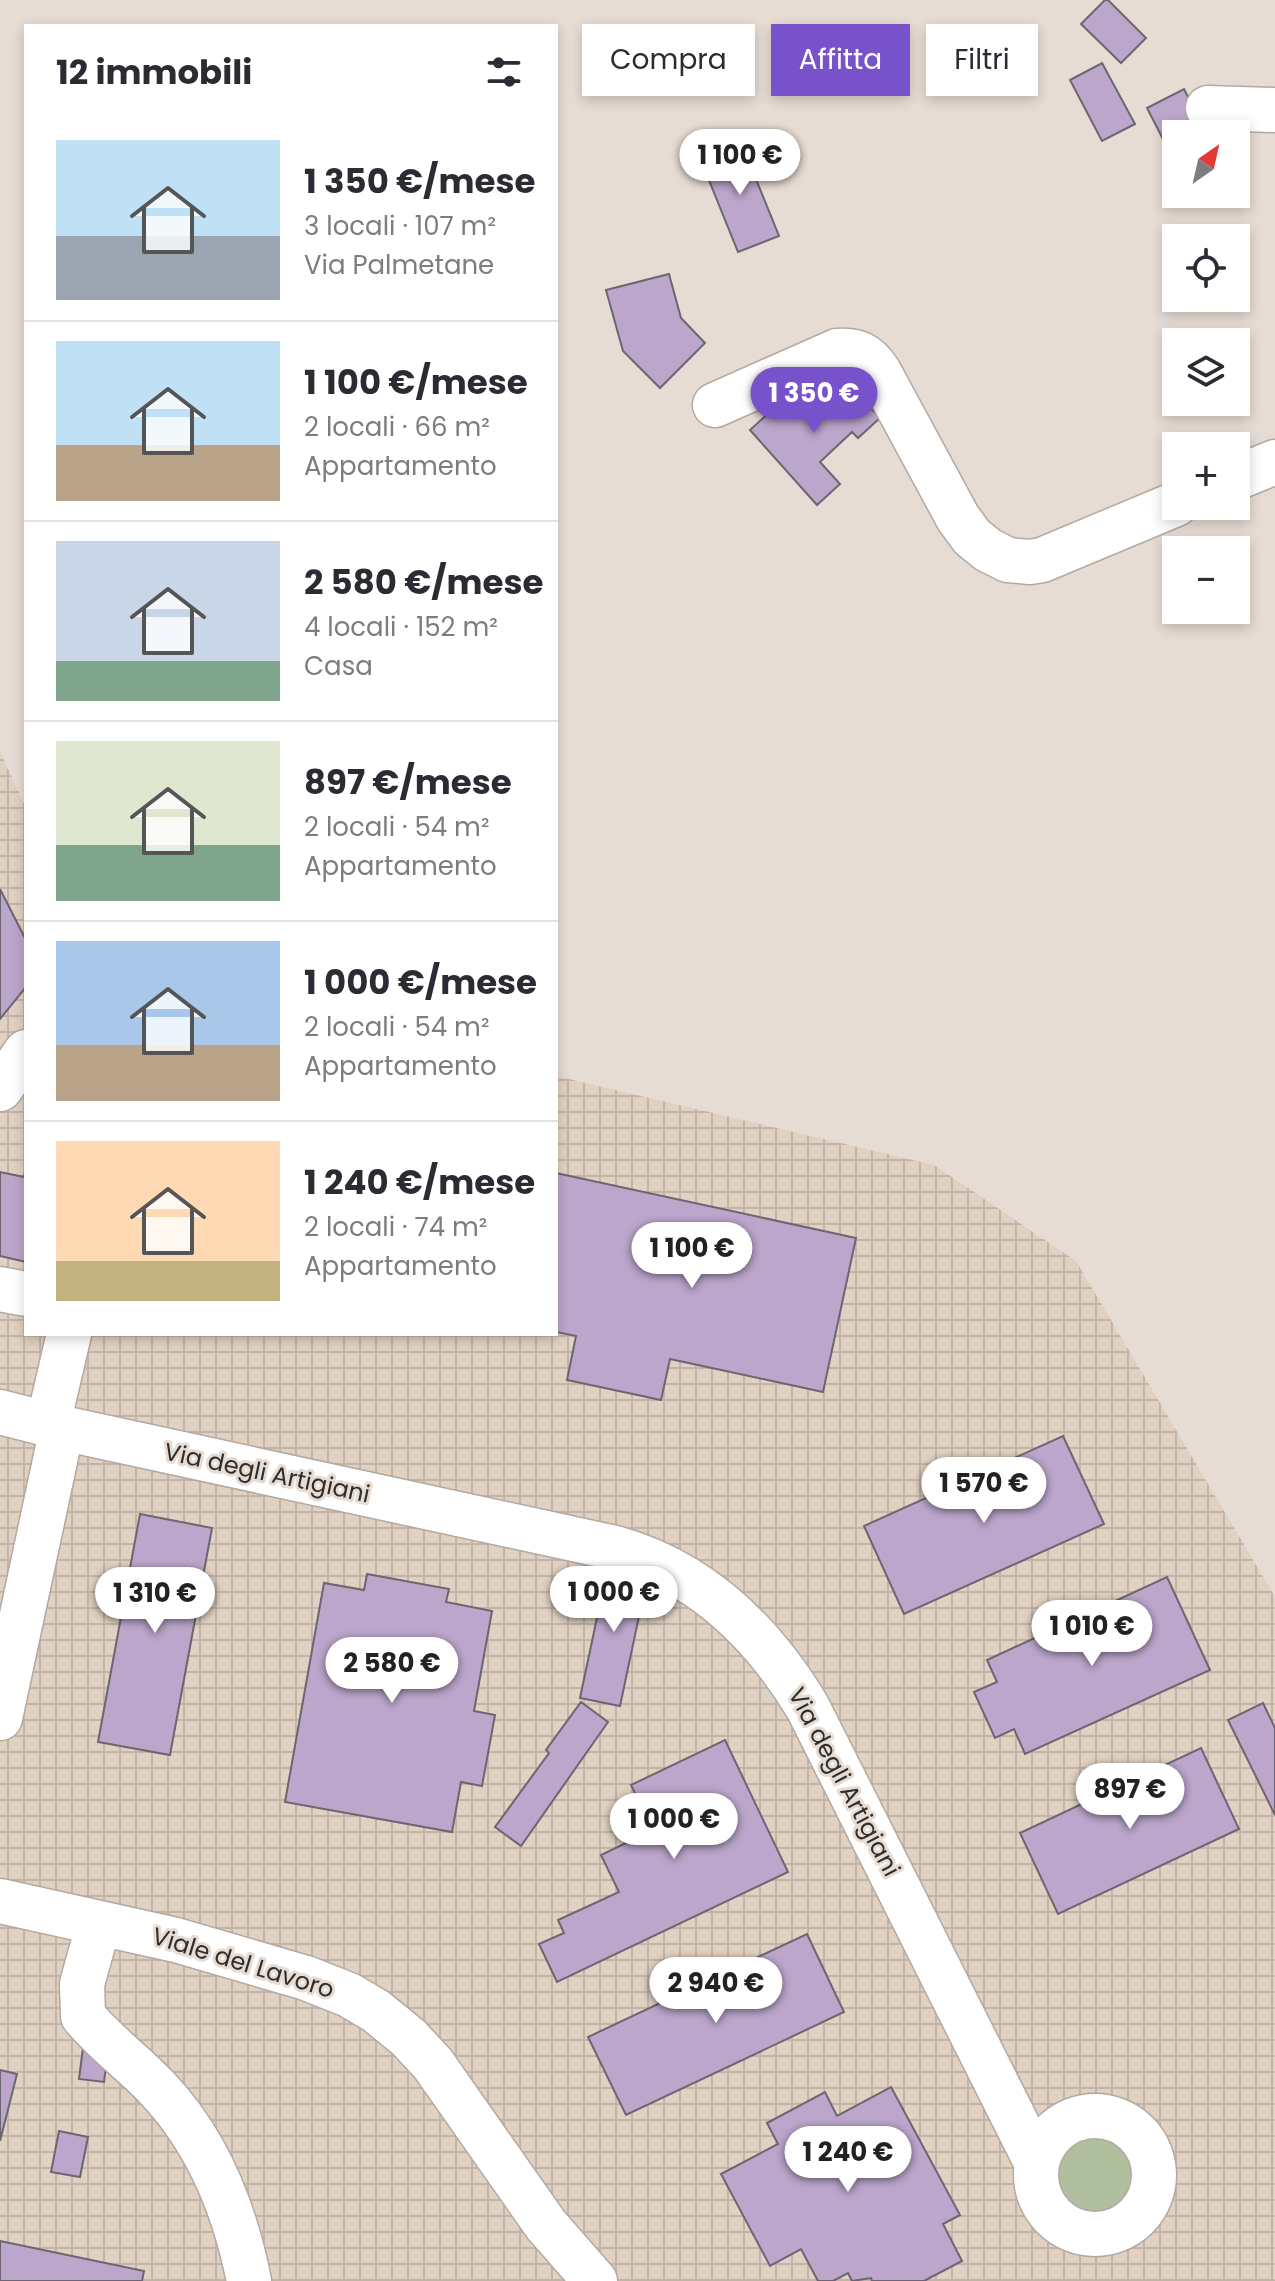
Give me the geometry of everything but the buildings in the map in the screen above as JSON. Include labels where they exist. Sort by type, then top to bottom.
[{"type":"street","points":[[1208,108],[1275,110]]},
{"type":"street","points":[[715,405],[837,351],[856,350],[879,372],[965,528],[988,550],[1008,560],[1042,560],[1162,510]]},
{"type":"street","points":[[1250,472],[1275,462]]},
{"type":"street","points":[[0,1089],[24,1055]]},
{"type":"street","points":[[0,1289],[24,1294]]},
{"type":"street","points":[[0,1718],[55,1426],[69,1336]]},
{"type":"street","name":"Via degli Artigiani","points":[[0,1412],[623,1550],[675,1571],[703,1589],[761,1641],[808,1708],[1036,2162]]},
{"type":"street","name":"Viale del Lavoro","points":[[0,1901],[176,1940],[318,1982],[376,2011],[433,2064],[546,2225],[595,2281]]},
{"type":"street","points":[[99,1923],[82,1984],[83,2016],[166,2097],[204,2151],[234,2219],[249,2281]]},
{"type":"shaded area","points":[[0,752],[24,804],[24,1336],[558,1336],[558,1076],[934,1165],[1076,1261],[1275,1597],[1275,2281],[0,2281]]},
{"type":"green space","points":[[1096,2139],[1110,2142],[1122,2150],[1130,2162],[1133,2176],[1130,2190],[1122,2202],[1110,2210],[1096,2213],[1082,2210],[1070,2202],[1062,2190],[1059,2176],[1062,2162],[1070,2150],[1082,2142]]}]
